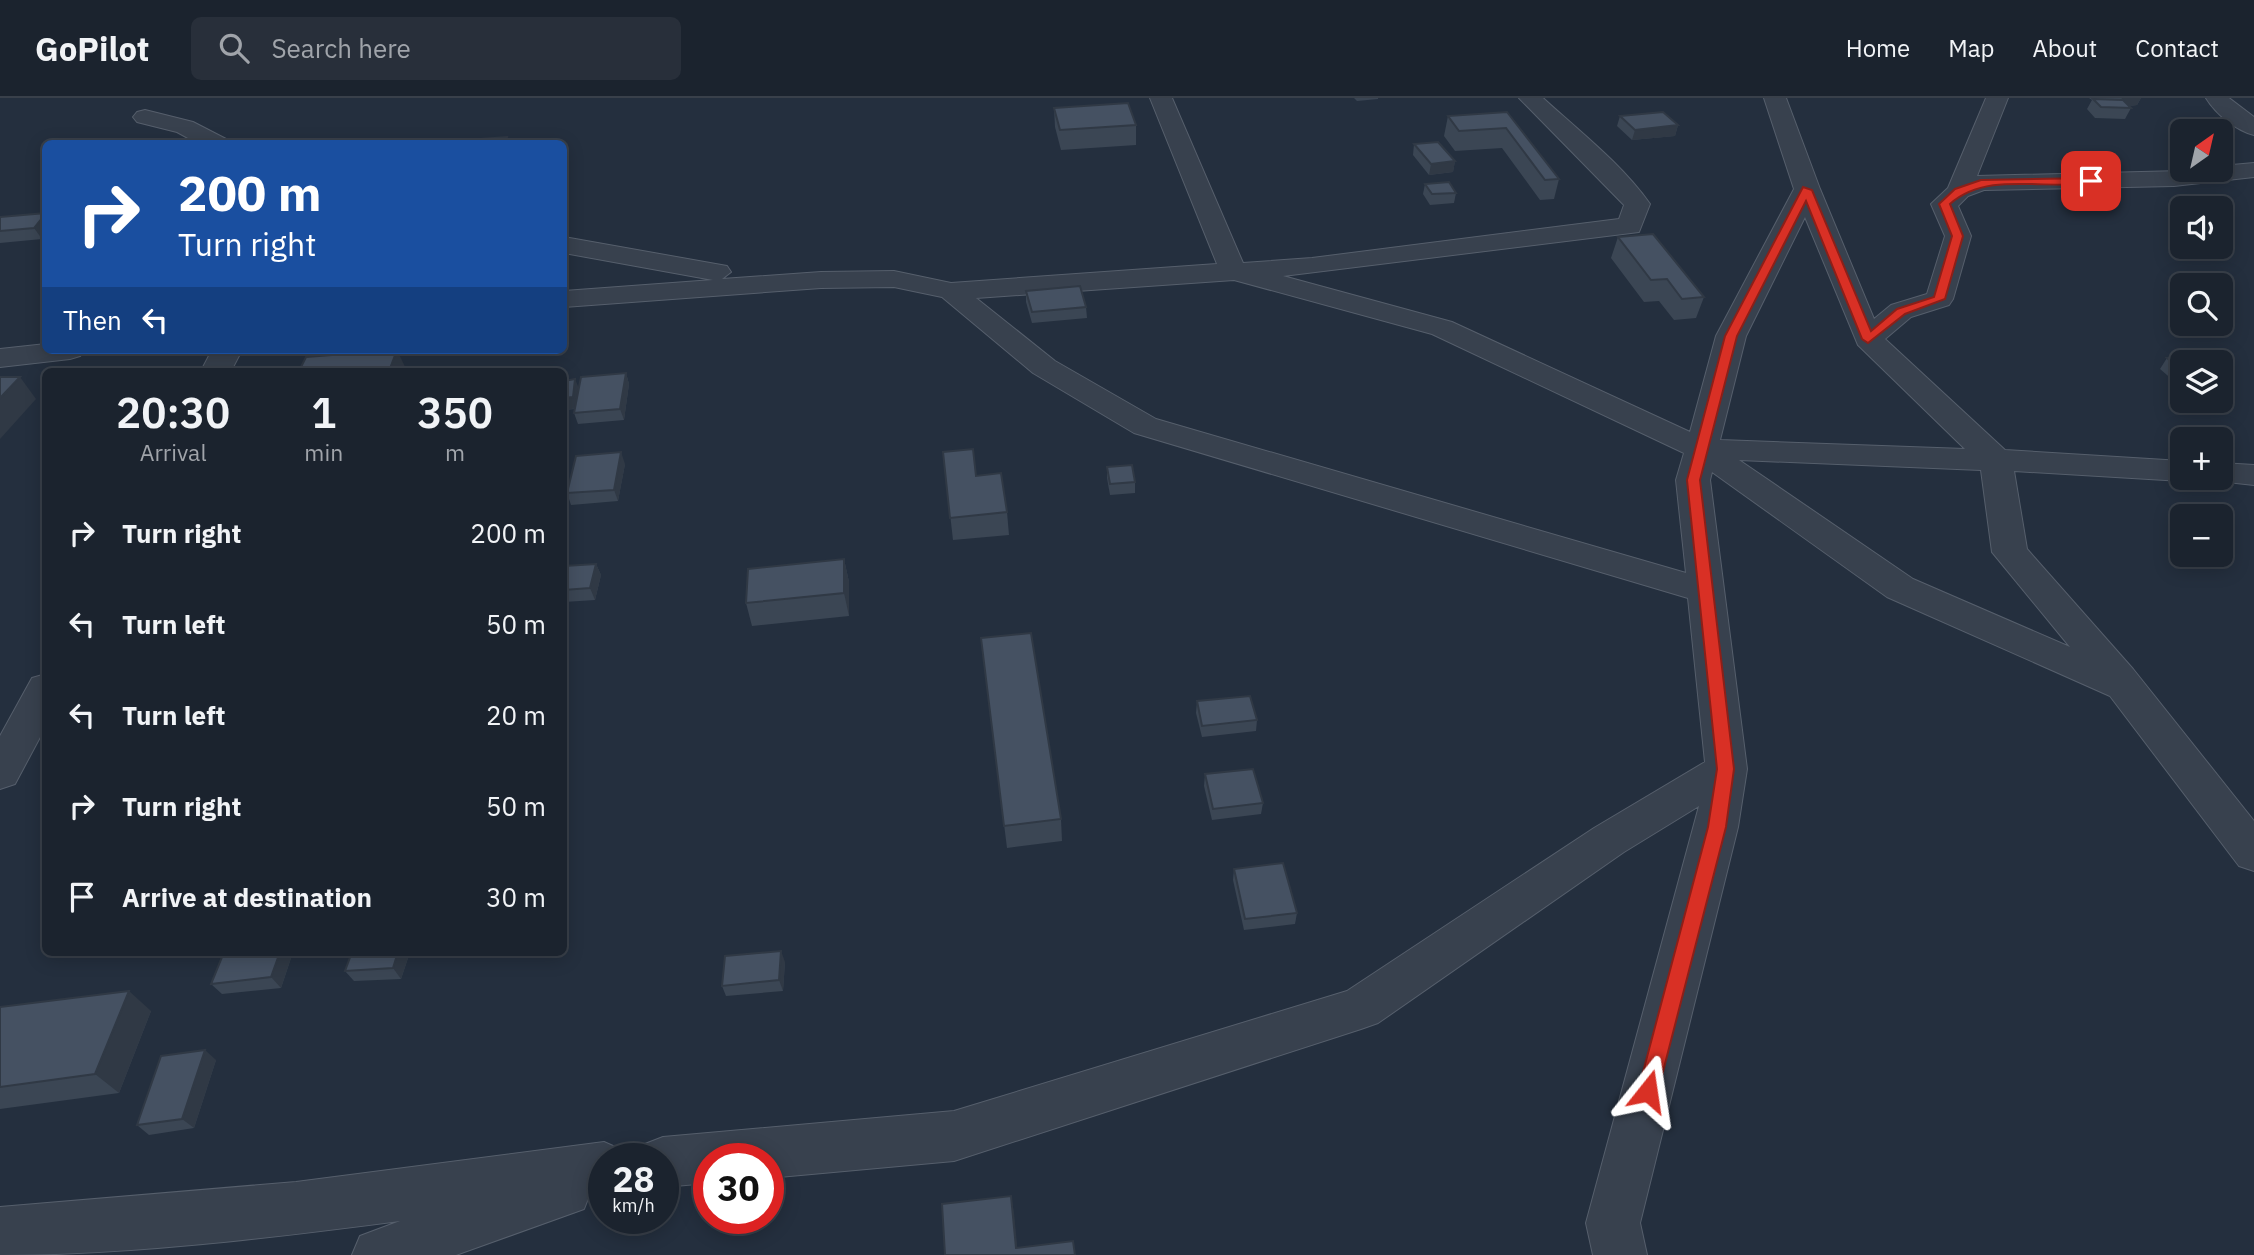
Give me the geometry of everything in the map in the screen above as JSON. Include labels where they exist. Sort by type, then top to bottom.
[{"type":"street","points":[[1160,98],[1233,271]]},
{"type":"street","points":[[567,299],[821,280],[894,279],[951,291],[1312,266],[1629,226],[1637,204],[1612,176],[1530,98]]},
{"type":"street","points":[[1775,98],[1807,190],[1868,339],[1996,460],[2010,552],[2254,836]]},
{"type":"street","points":[[1959,191],[1997,98]]},
{"type":"street","points":[[2217,98],[2223,106],[2254,128]]},
{"type":"street","points":[[145,117],[185,127],[210,140]]},
{"type":"street","points":[[1868,339],[1901,311],[1939,299],[1958,236],[1944,204],[1959,191],[1981,183],[2174,179],[2254,170]]},
{"type":"street","points":[[1620,1255],[1613,1223],[1717,827],[1726,769],[1693,480],[1731,336],[1807,190]]},
{"type":"street","points":[[567,247],[708,271],[821,280]]},
{"type":"street","points":[[1233,271],[1442,328],[1701,449],[1900,588],[2124,685],[2254,853]]},
{"type":"street","points":[[951,291],[1044,367],[1145,426],[1706,591]]},
{"type":"street","points":[[0,358],[42,353]]},
{"type":"street","points":[[1701,449],[1996,460],[2170,470]]},
{"type":"street","points":[[2233,474],[2254,475]]},
{"type":"street","points":[[0,772],[42,695]]},
{"type":"street","points":[[679,1161],[954,1136],[1361,1008],[1609,840],[1726,769]]},
{"type":"street","points":[[0,1234],[296,1208],[588,1170]]},
{"type":"street","points":[[379,1255],[588,1182]]},
{"type":"building","points":[[2093,99],[2123,100],[2131,108],[2101,107]]},
{"type":"building","points":[[1128,103],[1136,125],[1060,130],[1054,108]]},
{"type":"building","points":[[1507,112],[1559,179],[1545,180],[1506,128],[1459,131],[1448,116]]},
{"type":"building","points":[[1663,112],[1678,125],[1635,130],[1620,116]]},
{"type":"building","points":[[507,137],[506,140],[481,139]]},
{"type":"building","points":[[1438,142],[1455,161],[1431,164],[1414,144]]},
{"type":"building","points":[[1449,182],[1456,193],[1432,194],[1425,184]]},
{"type":"building","points":[[42,213],[42,218],[34,228],[0,231],[0,217]]},
{"type":"building","points":[[1653,234],[1704,297],[1682,299],[1667,279],[1651,280],[1618,237]]},
{"type":"building","points":[[1080,286],[1086,307],[1032,312],[1026,291]]},
{"type":"building","points":[[395,354],[390,368],[300,368],[306,357]]},
{"type":"building","points":[[626,373],[620,409],[574,413],[581,377]]},
{"type":"building","points":[[0,377],[20,377],[0,398]]},
{"type":"building","points":[[575,379],[573,397],[567,398],[567,380]]},
{"type":"building","points":[[973,449],[976,476],[1001,473],[1007,512],[950,518],[943,452]]},
{"type":"building","points":[[621,452],[614,490],[567,493],[576,456]]},
{"type":"building","points":[[1132,465],[1135,482],[1110,484],[1107,467]]},
{"type":"building","points":[[844,559],[844,593],[746,603],[748,569]]},
{"type":"building","points":[[596,564],[590,588],[567,590],[567,566]]},
{"type":"building","points":[[1031,633],[1061,819],[1004,826],[981,638]]},
{"type":"building","points":[[1250,696],[1257,720],[1202,726],[1197,701]]},
{"type":"building","points":[[1253,769],[1263,803],[1213,809],[1205,774]]},
{"type":"building","points":[[1283,863],[1297,913],[1245,919],[1234,869]]},
{"type":"building","points":[[781,951],[779,980],[722,986],[725,956]]},
{"type":"building","points":[[222,956],[279,956],[271,977],[211,984]]},
{"type":"building","points":[[351,956],[397,956],[393,968],[345,971]]},
{"type":"building","points":[[129,991],[95,1074],[0,1087],[0,1007]]},
{"type":"building","points":[[205,1050],[182,1119],[137,1125],[161,1056]]},
{"type":"building","points":[[1011,1196],[1016,1248],[1073,1241],[1075,1255],[945,1255],[942,1204]]},
{"type":"route","points":[[1648,1091],[1717,827],[1726,769],[1693,480],[1731,336],[1807,190],[1868,339],[1901,311],[1939,299],[1958,236],[1944,204],[1959,191],[1981,183],[2091,181]]}]
